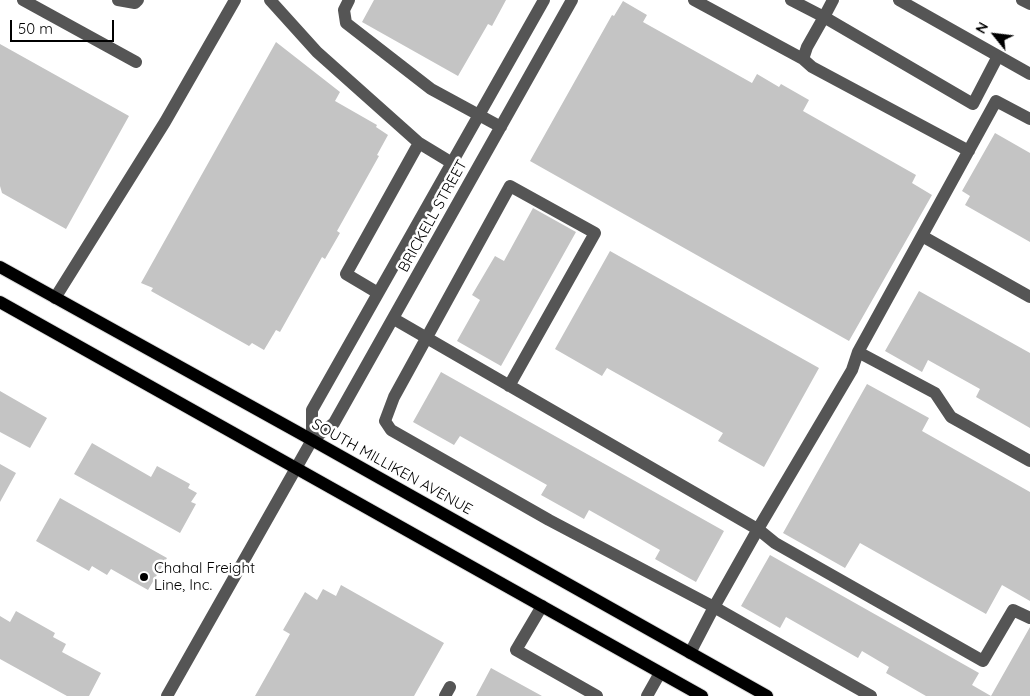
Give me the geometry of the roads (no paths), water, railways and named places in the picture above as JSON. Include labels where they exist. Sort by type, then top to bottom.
[{"type":"main road","name":"SOUTH MILLIKEN AVENUE","points":[[0,267],[767,696]]},
{"type":"main road","points":[[0,302],[702,696]]},
{"type":"street","points":[[23,0],[136,62]]},
{"type":"street","points":[[118,0],[135,3],[138,0]]},
{"type":"street","points":[[55,298],[165,122],[235,0]]},
{"type":"street","points":[[270,0],[317,52],[419,143],[452,163]]},
{"type":"street","points":[[349,0],[344,10],[346,23],[431,89],[501,127]]},
{"type":"street","name":"BRICKELL STREET","points":[[312,440],[312,410],[544,0]]},
{"type":"street","name":"BRICKELL STREET","points":[[167,696],[312,440],[334,423],[572,0]]},
{"type":"street","points":[[694,0],[804,59],[812,67],[968,151]]},
{"type":"street","points":[[791,0],[824,17],[989,115]]},
{"type":"street","points":[[804,59],[807,47],[833,0]]},
{"type":"street","points":[[899,0],[1030,74]]},
{"type":"street","points":[[1022,0],[1030,4]]},
{"type":"street","points":[[973,104],[998,56]]},
{"type":"street","points":[[690,653],[758,529],[852,370],[858,352],[996,101],[1030,119]]},
{"type":"street","points":[[378,293],[346,274],[419,143]]},
{"type":"street","points":[[509,386],[595,233],[510,186],[394,397],[385,421],[391,430],[549,520],[714,607],[857,693],[871,696]]},
{"type":"street","points":[[922,236],[1030,297]]},
{"type":"street","points":[[394,319],[758,529],[775,543],[983,661],[1013,610],[1030,618]]},
{"type":"street","points":[[858,352],[935,393],[951,417],[1030,461]]},
{"type":"street","points":[[542,606],[516,650],[598,696]]},
{"type":"street","points":[[647,696],[660,672]]},
{"type":"place","name":"Chahal Freight Line, Inc.","points":[[144,577]]}]
